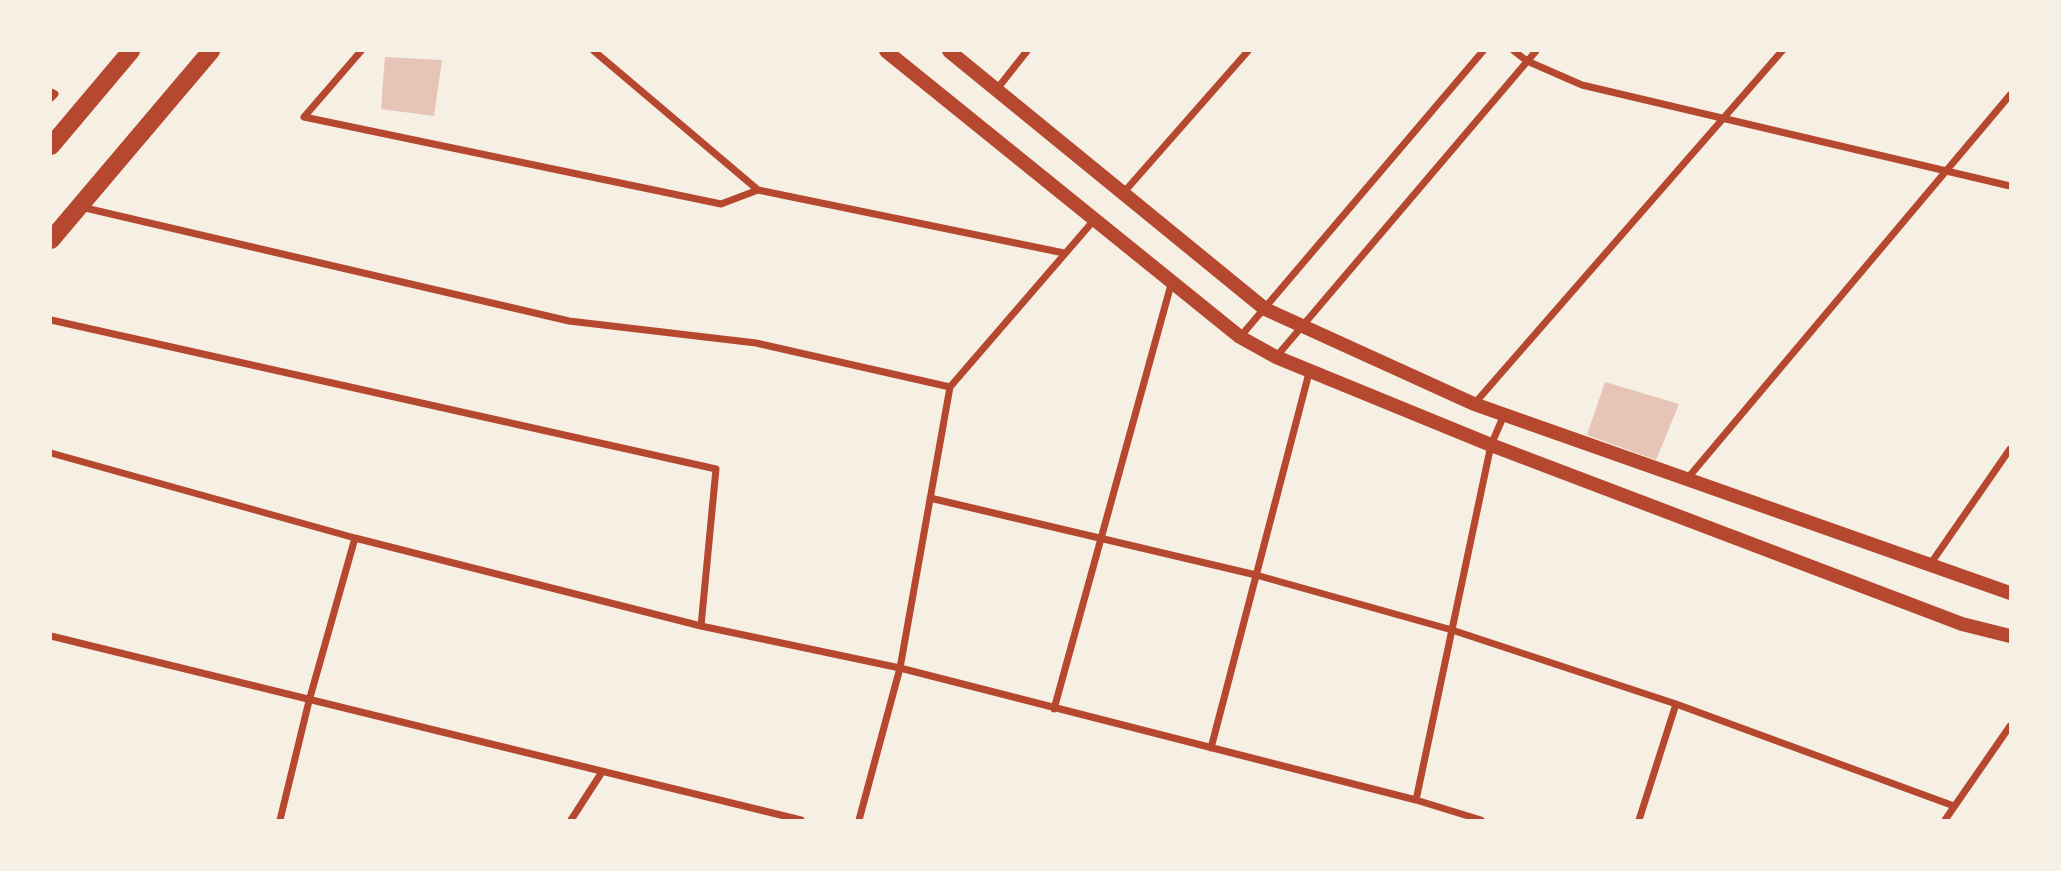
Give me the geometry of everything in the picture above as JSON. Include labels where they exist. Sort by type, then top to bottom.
[{"type":"main road","points":[[51,146],[131,51]]},
{"type":"main road","points":[[51,240],[211,51]]},
{"type":"main road","points":[[886,51],[1240,337],[1276,357],[1309,373],[1491,445],[1962,624],[2010,636]]},
{"type":"main road","points":[[949,51],[1125,191],[1265,309],[1474,404],[2010,593]]},
{"type":"street","points":[[361,51],[304,117],[721,204],[758,190]]},
{"type":"street","points":[[594,51],[758,190],[1064,253]]},
{"type":"street","points":[[997,89],[1027,51]]},
{"type":"street","points":[[1125,191],[1248,51]]},
{"type":"street","points":[[1240,337],[1483,51]]},
{"type":"street","points":[[1514,51],[1527,61],[1582,85],[2010,186]]},
{"type":"street","points":[[1276,357],[1536,51]]},
{"type":"street","points":[[1474,404],[1782,51]]},
{"type":"street","points":[[1686,479],[2010,95]]},
{"type":"street","points":[[78,207],[569,321],[756,343],[950,387]]},
{"type":"street","points":[[859,820],[900,668],[950,387],[1095,219]]},
{"type":"street","points":[[1055,709],[1172,281]]},
{"type":"street","points":[[51,320],[716,469],[701,626]]},
{"type":"street","points":[[1211,748],[1309,373]]},
{"type":"street","points":[[1416,800],[1491,445],[1504,415]]},
{"type":"street","points":[[1928,566],[2010,449]]},
{"type":"street","points":[[51,453],[355,538],[701,626],[900,668],[1416,800],[1481,820]]},
{"type":"street","points":[[930,498],[1256,575],[1452,630],[1676,704],[1954,806]]},
{"type":"street","points":[[280,820],[309,701],[355,538]]},
{"type":"street","points":[[51,636],[802,820]]},
{"type":"street","points":[[1639,820],[1676,704]]},
{"type":"street","points":[[1945,820],[2010,726]]},
{"type":"street","points":[[571,820],[602,772]]},
{"type":"building","points":[[385,57],[442,60],[434,116],[381,109]]},
{"type":"building","points":[[1605,382],[1679,404],[1656,460],[1587,435]]}]
